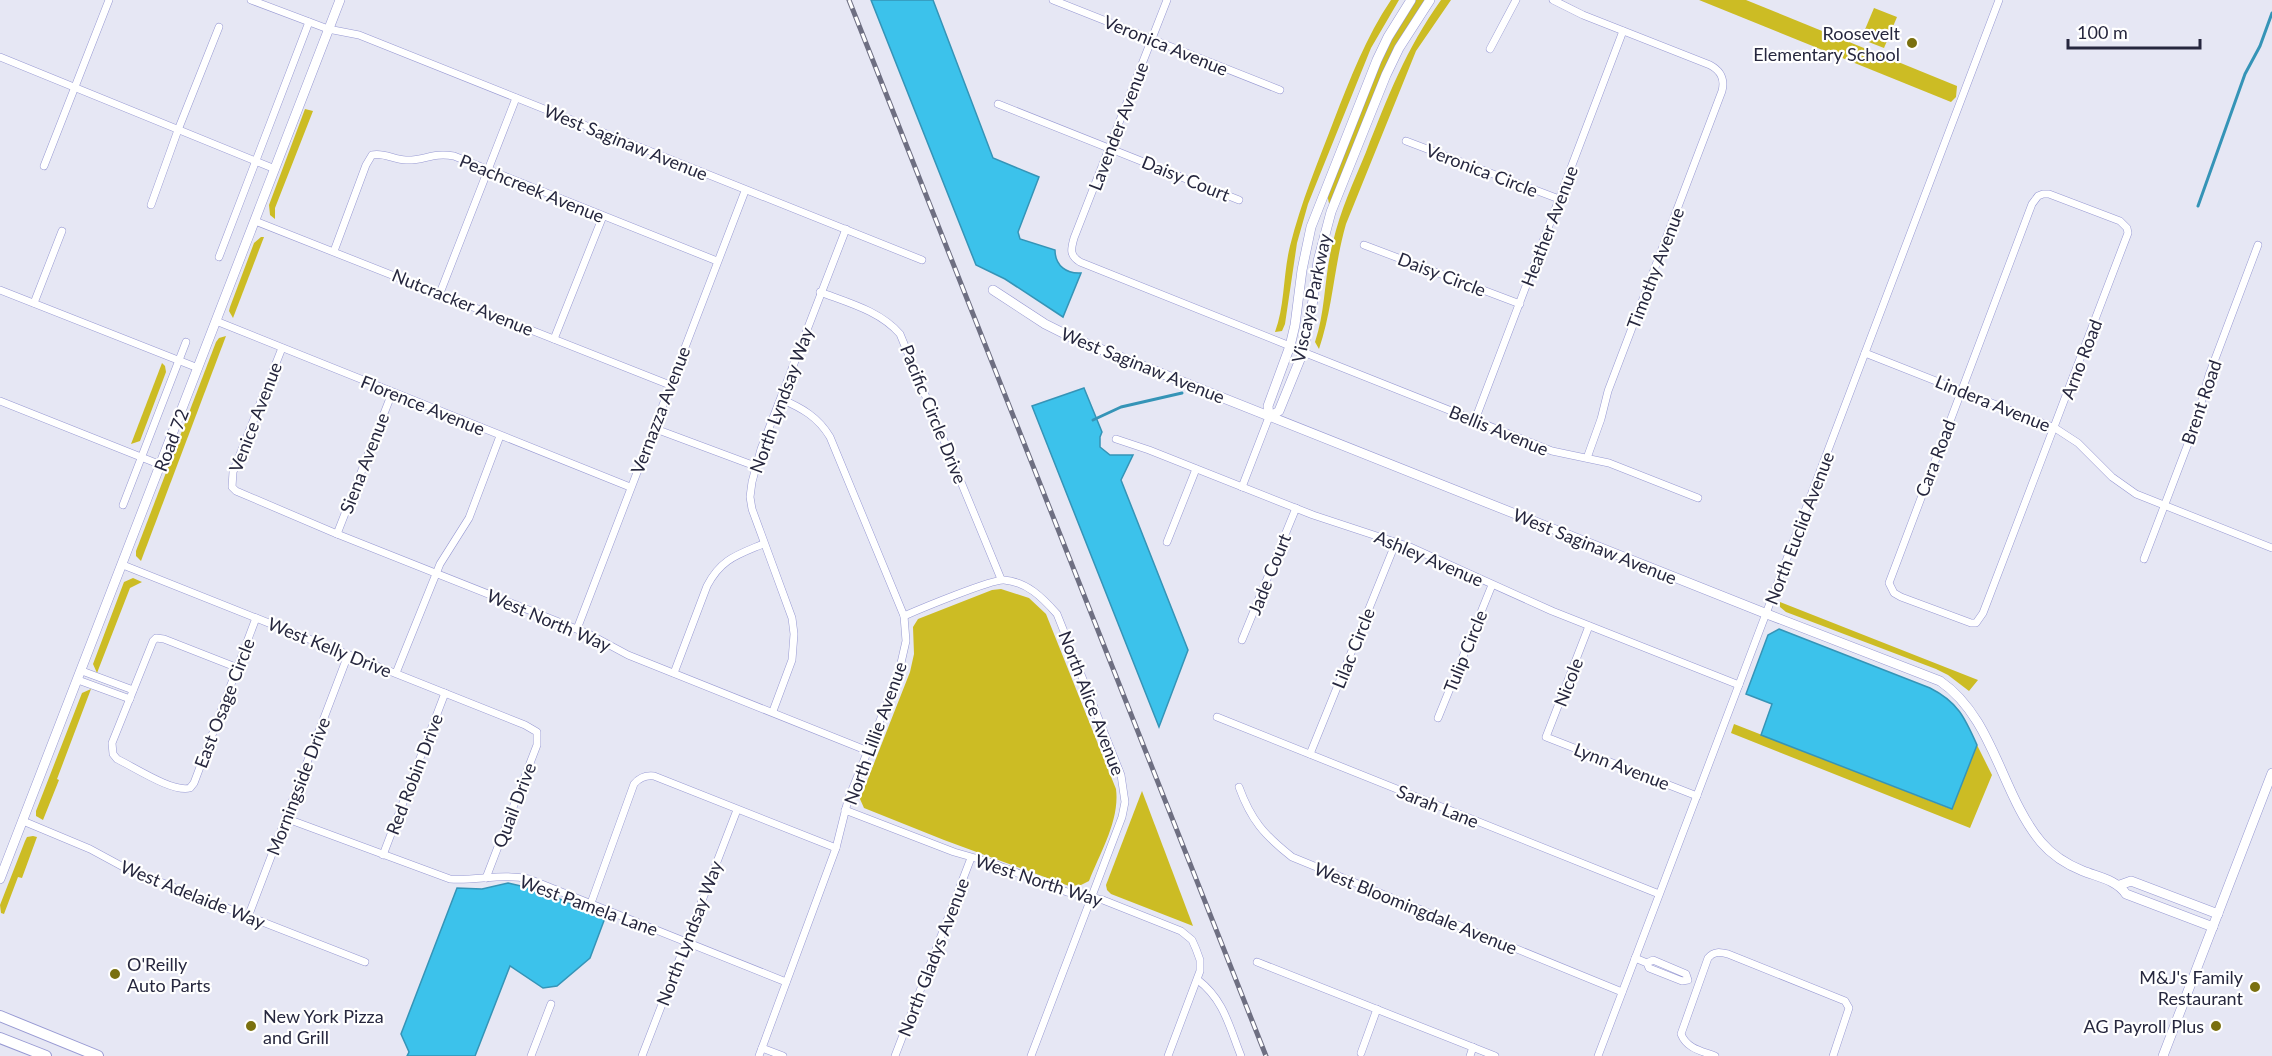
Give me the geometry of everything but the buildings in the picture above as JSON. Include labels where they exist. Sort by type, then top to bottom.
[{"type":"main road","points":[[0,1016],[98,1056]]},
{"type":"main road","points":[[0,1038],[46,1056]]},
{"type":"street","points":[[44,166],[109,0]]},
{"type":"street","name":"West Saginaw Avenue","points":[[251,0],[328,29],[359,35],[922,260]]},
{"type":"street","name":"Road 72","points":[[0,879],[340,0]]},
{"type":"street","name":"Veronica Avenue","points":[[1053,0],[1280,90]]},
{"type":"street","name":"Lavender Avenue","points":[[1167,0],[1074,238],[1071,253],[1080,262],[1290,346]]},
{"type":"street","name":"Viscaya Parkway","points":[[1411,0],[1377,60],[1319,204],[1306,245],[1290,346],[1268,406],[1269,417],[1279,411],[1303,352],[1310,321],[1318,261],[1331,212],[1386,75],[1399,48],[1430,0]]},
{"type":"street","points":[[1490,50],[1516,0]]},
{"type":"street","points":[[1553,0],[1623,31]]},
{"type":"street","name":"North Euclid Avenue","points":[[1598,1056],[1999,0]]},
{"type":"street","points":[[219,257],[309,22]]},
{"type":"street","points":[[151,205],[219,27]]},
{"type":"street","name":"Timothy Avenue","points":[[1587,458],[1608,391],[1722,91],[1723,78],[1718,70],[1710,65],[1623,31]]},
{"type":"street","name":"Heather Avenue","points":[[1475,420],[1623,31]]},
{"type":"street","points":[[0,57],[275,169]]},
{"type":"street","points":[[440,293],[516,98]]},
{"type":"street","name":"Daisy Court","points":[[998,104],[1239,200]]},
{"type":"street","name":"Veronica Circle","points":[[1406,141],[1559,200]]},
{"type":"street","name":"Peachcreek Avenue","points":[[334,251],[366,165],[372,155],[378,154],[406,160],[443,154],[454,156],[717,261]]},
{"type":"street","name":"Vernazza Avenue","points":[[577,629],[745,190]]},
{"type":"street","name":"Arno Road","points":[[1976,622],[1983,613],[2127,237],[2127,228],[2120,221],[2049,194],[2038,196]]},
{"type":"street","name":"Cara Road","points":[[1976,622],[1964,622],[1901,597],[1890,588],[1890,577],[2031,204],[2038,196]]},
{"type":"street","points":[[1318,261],[1315,250],[1325,211],[1319,204]]},
{"type":"street","points":[[554,339],[603,216]]},
{"type":"street","name":"Nutcracker Avenue","points":[[255,221],[670,385]]},
{"type":"street","name":"North Lyndsay Way","points":[[772,711],[792,660],[794,633],[788,606],[754,519],[750,497],[755,466],[846,229]]},
{"type":"street","points":[[34,303],[62,231]]},
{"type":"street","name":"Daisy Circle","points":[[1364,245],[1520,304]]},
{"type":"street","name":"Brent Road","points":[[2144,559],[2194,428],[2209,375],[2258,245]]},
{"type":"street","points":[[0,290],[198,368]]},
{"type":"street","name":"West Saginaw Avenue","points":[[993,290],[1060,332],[1269,417],[1940,681],[1952,689],[1973,713],[2016,801],[2042,843],[2071,865],[2120,885],[2126,894],[2213,927]]},
{"type":"street","name":"Pacific Circle Drive","points":[[820,292],[879,316],[900,334],[1001,579]]},
{"type":"street","name":"Florence Avenue","points":[[216,321],[630,487]]},
{"type":"street","points":[[123,504],[186,342]]},
{"type":"street","name":"Venice Avenue","points":[[232,486],[233,472],[282,348]]},
{"type":"street","name":"Bellis Avenue","points":[[1303,352],[1552,451],[1620,467],[1698,498]]},
{"type":"street","name":"Lindera Avenue","points":[[1865,353],[2055,428],[2078,443],[2123,486],[2136,494],[2272,548]]},
{"type":"street","name":"Siena Avenue","points":[[337,534],[392,393]]},
{"type":"street","name":"North Lillie Avenue","points":[[759,1056],[836,848],[845,810],[902,662],[906,641],[904,615],[830,437],[813,416],[781,399]]},
{"type":"street","points":[[0,401],[161,465]]},
{"type":"street","points":[[1242,487],[1269,417]]},
{"type":"street","points":[[653,428],[755,466]]},
{"type":"street","points":[[396,674],[436,574],[469,518],[500,436]]},
{"type":"street","name":"Ashley Avenue","points":[[1116,439],[1296,508],[1432,556],[1492,585],[1589,626],[1739,685]]},
{"type":"street","points":[[1167,542],[1196,469]]},
{"type":"street","name":"West North Way","points":[[232,486],[243,496],[577,629],[628,655],[868,751]]},
{"type":"street","name":"Jade Court","points":[[1242,640],[1296,508]]},
{"type":"street","name":"Lilac Circle","points":[[1310,754],[1396,542]]},
{"type":"street","points":[[674,673],[714,573],[734,556],[763,544]]},
{"type":"street","name":"West Kelly Drive","points":[[123,565],[532,728],[537,732]]},
{"type":"street","points":[[904,615],[1001,579]]},
{"type":"street","name":"North Alice Avenue","points":[[1001,579],[1029,587],[1043,597],[1057,614],[1121,775],[1125,802],[1122,817],[1031,1056]]},
{"type":"street","name":"Tulip Circle","points":[[1438,718],[1492,585]]},
{"type":"street","name":"East Osage Circle","points":[[130,699],[112,743],[113,754],[117,759],[160,781],[181,789],[190,788],[256,618]]},
{"type":"street","name":"Nicole","points":[[1546,737],[1589,626]]},
{"type":"street","points":[[80,675],[130,699],[150,645],[156,638],[164,639],[238,668]]},
{"type":"street","name":"Morningside Drive","points":[[248,917],[348,655]]},
{"type":"street","points":[[80,675],[133,690]]},
{"type":"street","name":"Red Robin Drive","points":[[383,855],[445,693]]},
{"type":"street","name":"Sarah Lane","points":[[1217,717],[1659,894]]},
{"type":"street","name":"Quail Drive","points":[[486,878],[537,745],[537,732]]},
{"type":"street","name":"Lynn Avenue","points":[[1546,737],[1697,796]]},
{"type":"street","points":[[2163,1056],[2218,914],[2268,797],[2272,773]]},
{"type":"street","points":[[591,903],[634,784],[642,777],[654,776],[836,848]]},
{"type":"street","name":"West Bloomingdale Avenue","points":[[1239,787],[1257,826],[1292,857],[1622,992]]},
{"type":"street","name":"North Lyndsay Way","points":[[642,1056],[737,810]]},
{"type":"street","name":"West North Way","points":[[845,810],[1066,892],[1092,897],[1187,935],[1192,940],[1200,960],[1198,980]]},
{"type":"street","name":"West Pamela Lane","points":[[285,818],[450,879],[465,880],[502,876],[530,879],[786,982]]},
{"type":"street","name":"West Adelaide Way","points":[[22,821],[90,849],[127,869],[365,962]]},
{"type":"street","name":"North Gladys Avenue","points":[[895,1056],[970,858]]},
{"type":"street","name":"West Saginaw Avenue","points":[[2120,885],[2130,881],[2218,914]]},
{"type":"street","points":[[1715,1056],[1690,1047],[1684,1042],[1681,1034],[1708,958],[1719,952],[1845,1001],[1849,1008],[1833,1056]]},
{"type":"street","points":[[1635,958],[1647,963],[1649,968],[1682,981],[1688,980],[1698,984]]},
{"type":"street","points":[[1257,962],[1494,1056]]},
{"type":"street","points":[[1168,1056],[1198,980],[1209,989],[1222,1006],[1241,1056]]},
{"type":"street","points":[[531,1056],[551,1004]]},
{"type":"street","points":[[1361,1053],[1377,1009]]},
{"type":"street","points":[[1470,1056],[1473,1047]]},
{"type":"street","points":[[762,1048],[783,1056]]},
{"type":"shaded area","points":[[1391,0],[1399,0],[1371,48],[1308,204],[1297,243],[1285,324],[1282,331],[1275,332],[1281,311],[1290,246],[1305,198],[1359,58]]},
{"type":"shaded area","points":[[1416,0],[1425,0],[1397,44],[1330,208],[1327,194],[1388,44]]},
{"type":"shaded area","points":[[1441,0],[1451,0],[1416,51],[1346,224],[1319,349],[1315,342],[1319,330],[1330,254],[1343,208],[1399,73]]},
{"type":"shaded area","points":[[1699,0],[1746,0],[1957,86],[1956,97],[1951,102]]},
{"type":"shaded area","points":[[1874,8],[1897,17],[1884,48],[1861,39]]},
{"type":"shaded area","points":[[305,109],[313,111],[275,208],[275,219],[270,215],[269,205]]},
{"type":"shaded area","points":[[264,237],[233,318],[229,311],[230,307],[254,243]]},
{"type":"shaded area","points":[[226,336],[141,561],[136,556],[136,551],[216,342],[219,338]]},
{"type":"shaded area","points":[[162,363],[166,372],[140,441],[131,444]]},
{"type":"shaded area","points":[[133,578],[142,582],[130,588],[97,673],[93,664],[124,582]]},
{"type":"shaded area","points":[[1001,589],[1029,598],[1046,614],[1116,789],[1115,813],[1108,836],[1089,881],[1081,885],[1069,886],[944,840],[864,808],[860,799],[910,672],[914,654],[913,627],[918,619],[992,590]]},
{"type":"shaded area","points":[[1780,602],[1978,680],[1969,691],[1936,669],[1786,612],[1780,607]]},
{"type":"shaded area","points":[[91,689],[43,820],[36,816],[36,811],[82,693]]},
{"type":"shaded area","points":[[1734,724],[1951,809],[1977,745],[1992,775],[1970,828],[1731,733]]},
{"type":"shaded area","points":[[1142,791],[1193,926],[1111,894],[1107,890],[1106,885]]},
{"type":"shaded area","points":[[27,837],[37,837],[22,878],[18,877],[4,914],[1,913],[0,905],[25,841]]},
{"type":"water","points":[[871,0],[933,0],[993,158],[1039,177],[1018,232],[1020,239],[1055,250],[1057,260],[1063,268],[1081,273],[1063,317],[1005,279],[976,265]]},
{"type":"water","points":[[1084,388],[1102,432],[1100,447],[1110,455],[1133,455],[1121,480],[1188,650],[1159,727],[1032,406]]},
{"type":"water","points":[[1779,629],[1930,688],[1954,705],[1977,745],[1952,809],[1761,735],[1772,704],[1746,694],[1768,635]]},
{"type":"water","points":[[508,883],[538,890],[605,918],[590,958],[557,986],[543,988],[510,966],[475,1056],[407,1056],[409,1052],[401,1034],[457,888],[482,889]]},
{"type":"waterway","points":[[2198,206],[2245,74],[2260,46],[2272,13]]},
{"type":"waterway","points":[[1093,420],[1121,407],[1182,393]]},
{"type":"railway","points":[[849,0],[1266,1056]]},
{"type":"place","name":"Roosevelt Elementary School","points":[[1912,43]]},
{"type":"place","name":"O'Reilly Auto Parts","points":[[115,974]]},
{"type":"place","name":"M&J's Family Restaurant","points":[[2255,987]]},
{"type":"place","name":"New York Pizza and Grill","points":[[251,1026]]},
{"type":"place","name":"AG Payroll Plus","points":[[2216,1026]]}]
